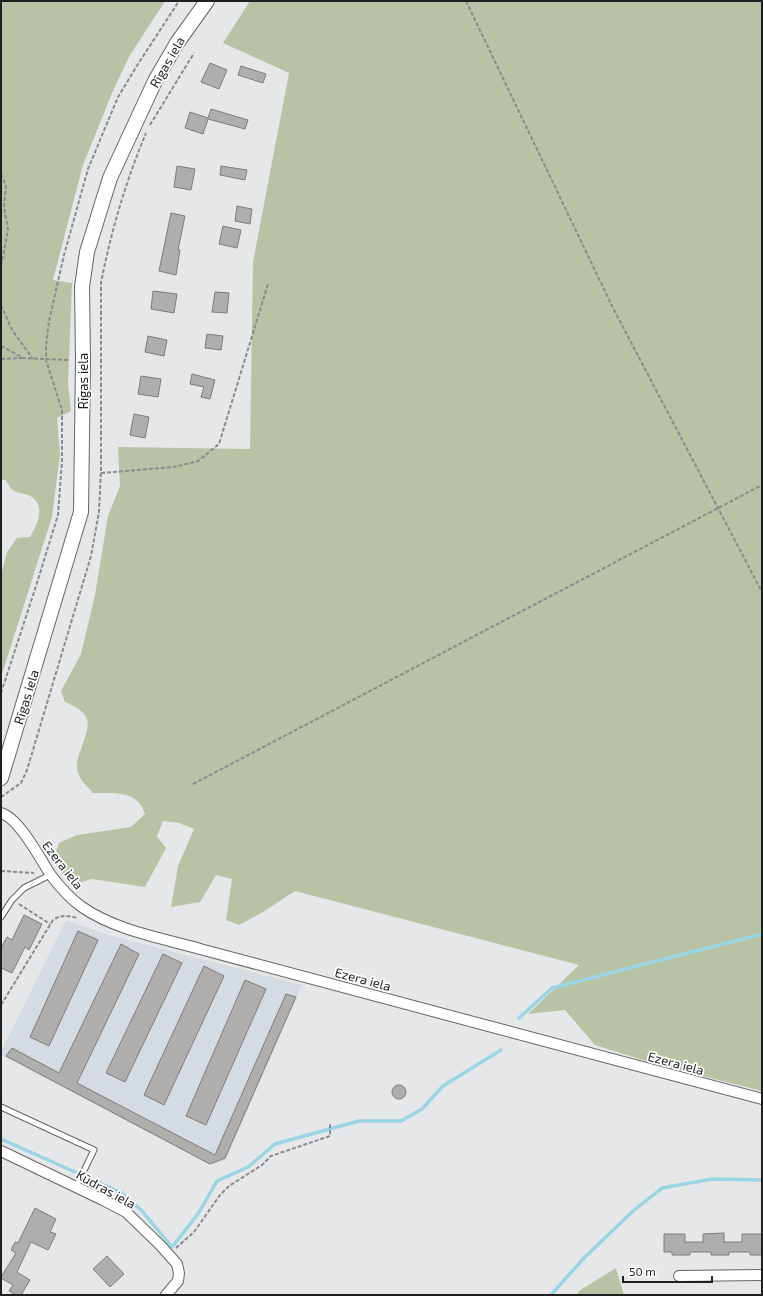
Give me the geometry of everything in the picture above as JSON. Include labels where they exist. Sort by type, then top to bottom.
[{"type":"main road","name":"Rīgas iela","points":[[1,778],[6,745],[81,512],[83,360],[82,287],[87,252],[110,178],[155,81],[177,43],[207,1]]},
{"type":"street","name":"Ezera iela","points":[[1,813],[6,814],[17,824],[66,894],[82,907],[116,925],[200,949],[762,1099]]},
{"type":"street","name":"Kūdras iela","points":[[1,1151],[126,1212],[177,1264],[179,1273],[178,1281],[166,1295]]},
{"type":"street","points":[[679,1276],[762,1275]]},
{"type":"lane","points":[[1,917],[12,900],[24,888],[51,874]]},
{"type":"lane","points":[[1,1107],[94,1150],[76,1187]]},
{"type":"path","points":[[466,1],[613,308],[762,592]]},
{"type":"path","points":[[150,126],[194,53]]},
{"type":"path","points":[[1,797],[21,783],[27,770],[91,556],[99,512],[101,473],[101,282],[106,255],[118,213],[135,158],[147,132]]},
{"type":"path","points":[[1,174],[6,186],[4,207],[8,230],[1,266]]},
{"type":"path","points":[[101,473],[174,467],[198,461],[219,444],[268,284]]},
{"type":"path","points":[[1,305],[12,330],[32,359]]},
{"type":"path","points":[[1,346],[23,358]]},
{"type":"path","points":[[1,359],[23,358],[83,360]]},
{"type":"path","points":[[192,784],[762,485]]},
{"type":"path","points":[[1,871],[40,873]]},
{"type":"path","points":[[12,900],[50,924]]},
{"type":"path","points":[[1,1005],[53,920],[58,916],[70,916],[82,919]]},
{"type":"path","points":[[169,1255],[194,1232],[220,1195],[229,1186],[262,1166],[271,1156],[330,1136],[330,1124]]},
{"type":"shaded area","points":[[66,920],[105,934],[302,985],[226,1160],[210,1165],[1,1055],[1,1052]]},
{"type":"green space","points":[[1,1],[165,1],[130,55],[112,93],[83,165],[53,280],[72,283],[68,385],[71,411],[57,418],[60,455],[52,517],[1,677],[1,575],[7,552],[17,538],[30,537],[38,520],[39,508],[34,499],[28,495],[15,491],[5,480],[1,480]]},
{"type":"green space","points":[[250,1],[762,1],[762,1091],[655,1064],[595,1045],[565,1010],[528,1014],[579,965],[295,891],[263,912],[239,925],[226,920],[232,879],[216,875],[200,902],[171,907],[178,866],[194,829],[179,823],[163,821],[157,836],[166,848],[145,887],[92,879],[81,882],[69,879],[60,872],[53,860],[59,843],[77,835],[131,827],[145,814],[142,806],[131,797],[117,793],[93,793],[82,780],[78,772],[77,762],[86,735],[88,722],[86,716],[82,712],[65,702],[61,691],[81,654],[95,595],[108,516],[120,486],[118,447],[250,449],[253,262],[289,73],[223,43]]},
{"type":"green space","points":[[616,1268],[624,1295],[577,1295],[579,1291]]},
{"type":"building","points":[[210,63],[227,70],[219,89],[201,82]]},
{"type":"building","points":[[241,66],[266,74],[263,83],[238,75]]},
{"type":"building","points":[[211,109],[248,120],[245,129],[208,119],[203,134],[185,128],[190,112],[208,118]]},
{"type":"building","points":[[177,166],[195,169],[191,190],[174,187]]},
{"type":"building","points":[[221,166],[247,170],[245,180],[220,175]]},
{"type":"building","points":[[237,206],[252,209],[250,224],[235,221]]},
{"type":"building","points":[[171,213],[185,216],[178,250],[180,250],[176,275],[159,271]]},
{"type":"building","points":[[223,226],[241,230],[237,248],[219,244]]},
{"type":"building","points":[[153,291],[177,294],[174,313],[151,309]]},
{"type":"building","points":[[215,292],[229,293],[227,313],[212,312]]},
{"type":"building","points":[[207,334],[223,336],[221,350],[205,348]]},
{"type":"building","points":[[148,336],[167,340],[164,356],[145,352]]},
{"type":"building","points":[[192,374],[215,380],[210,399],[201,397],[204,387],[190,384]]},
{"type":"building","points":[[141,376],[161,379],[158,397],[138,394]]},
{"type":"building","points":[[134,414],[149,417],[145,438],[130,435]]},
{"type":"building","points":[[24,915],[42,924],[29,950],[25,947],[12,973],[1,968],[1,948],[7,937],[12,940]]},
{"type":"building","points":[[78,931],[98,940],[49,1046],[30,1037]]},
{"type":"building","points":[[121,944],[139,954],[77,1083],[215,1155],[286,994],[296,997],[225,1158],[210,1164],[6,1056],[12,1048],[59,1073]]},
{"type":"building","points":[[163,954],[182,963],[125,1082],[106,1073]]},
{"type":"building","points":[[204,966],[224,976],[164,1105],[144,1095]]},
{"type":"building","points":[[245,980],[266,989],[206,1125],[186,1116]]},
{"type":"building","points":[[396,1085],[402,1085],[406,1089],[406,1095],[402,1099],[396,1099],[392,1095],[392,1089]]},
{"type":"building","points":[[35,1208],[56,1219],[50,1232],[56,1234],[48,1250],[31,1242],[17,1272],[30,1280],[21,1295],[16,1295],[9,1291],[13,1285],[1,1277],[16,1253],[11,1250],[15,1242],[18,1243]]},
{"type":"building","points":[[724,1233],[724,1242],[742,1242],[742,1234],[762,1234],[762,1255],[750,1255],[750,1252],[729,1252],[729,1255],[711,1255],[711,1252],[690,1252],[690,1255],[672,1255],[672,1252],[664,1252],[664,1234],[685,1234],[685,1242],[703,1242],[703,1234]]},
{"type":"building","points":[[107,1256],[124,1274],[110,1287],[93,1269]]},
{"type":"waterway","points":[[519,1018],[552,988],[762,934]]},
{"type":"waterway","points":[[1,1139],[122,1193],[142,1211],[172,1247],[198,1214],[217,1181],[248,1167],[275,1144],[359,1121],[401,1121],[422,1109],[443,1086],[501,1050]]},
{"type":"waterway","points":[[551,1295],[584,1258],[633,1211],[662,1188],[712,1179],[762,1180]]}]
